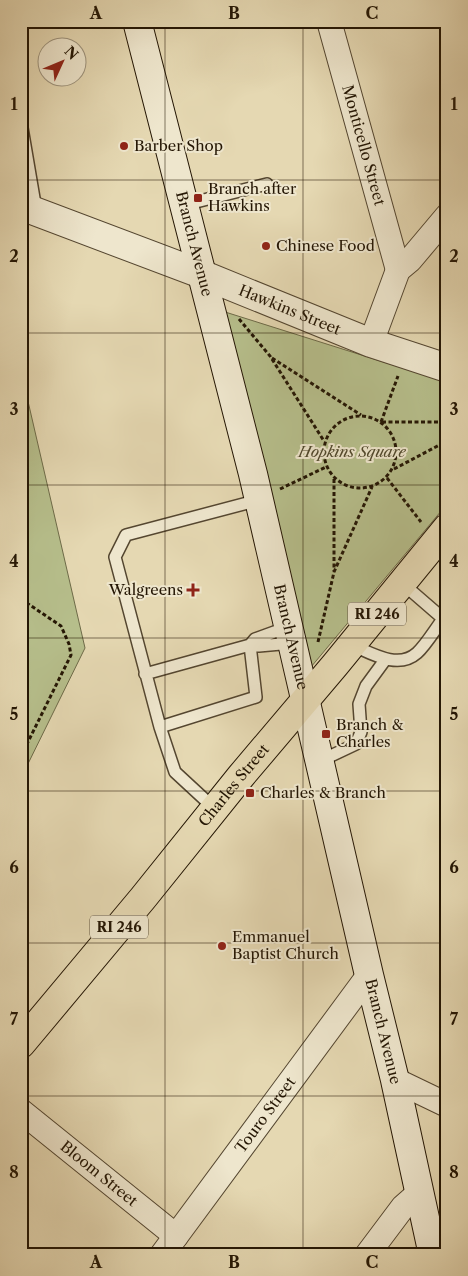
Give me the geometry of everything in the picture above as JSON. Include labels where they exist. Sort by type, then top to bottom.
[{"type":"main road","name":"Branch Avenue","points":[[137,21],[201,274],[269,495],[299,638],[306,700],[395,1080],[433,1255]]},
{"type":"main road","name":"Hawkins Street","points":[[29,209],[201,274],[371,343],[447,368]]},
{"type":"main road","name":"Charles Street","points":[[21,1044],[144,898],[447,528]]},
{"type":"street","name":"Monticello Street","points":[[329,21],[398,270]]},
{"type":"street","points":[[371,343],[398,270],[410,260],[447,216]]},
{"type":"street","name":"Touro Street","points":[[162,1255],[369,975]]},
{"type":"street","points":[[395,1080],[447,1105]]},
{"type":"street","name":"Bloom Street","points":[[21,1111],[176,1236]]},
{"type":"street","points":[[367,1255],[403,1207],[420,1192]]},
{"type":"lane","points":[[21,122],[29,209]]},
{"type":"lane","points":[[184,205],[267,184]]},
{"type":"lane","points":[[215,809],[175,772],[160,728],[115,557],[126,535],[269,495]]},
{"type":"lane","points":[[351,645],[385,660],[404,659],[417,653],[445,620],[402,583]]},
{"type":"lane","points":[[145,674],[250,645],[259,646],[299,638]]},
{"type":"lane","points":[[160,728],[256,697],[250,645]]},
{"type":"lane","points":[[320,761],[356,744],[361,732],[359,704],[366,686],[385,660]]},
{"type":"path","points":[[235,314],[270,356],[324,441]]},
{"type":"path","points":[[270,356],[361,415],[372,417],[381,422],[393,435],[397,452],[393,469],[387,478],[372,488],[334,572],[299,638]]},
{"type":"path","points":[[381,422],[400,373]]},
{"type":"path","points":[[361,415],[338,422],[324,441],[323,454],[326,467],[334,479],[352,488],[372,488]]},
{"type":"path","points":[[381,422],[447,422]]},
{"type":"path","points":[[393,469],[447,441]]},
{"type":"path","points":[[269,495],[326,467]]},
{"type":"path","points":[[387,478],[421,522]]},
{"type":"path","points":[[334,479],[334,572]]},
{"type":"path","points":[[21,599],[61,626],[69,644],[70,655],[21,756]]},
{"type":"green space","name":"Hopkins Square","points":[[222,311],[447,382],[447,504],[306,673]]},
{"type":"green space","points":[[21,371],[85,648],[21,778]]},
{"type":"place","name":"Barber Shop","points":[[124,146]]},
{"type":"place","name":"Branch after Hawkins","points":[[198,198]]},
{"type":"place","name":"Chinese Food","points":[[266,246]]},
{"type":"place","name":"Walgreens","points":[[193,590]]},
{"type":"place","name":"Branch & Charles","points":[[326,734]]},
{"type":"place","name":"Charles & Branch","points":[[250,793]]},
{"type":"place","name":"Emmanuel Baptist Church","points":[[222,946]]}]
